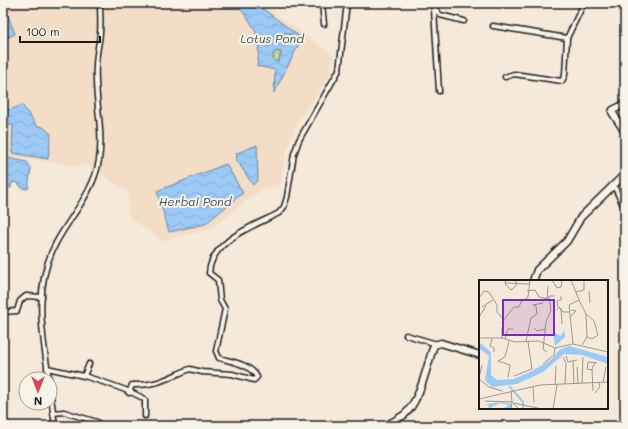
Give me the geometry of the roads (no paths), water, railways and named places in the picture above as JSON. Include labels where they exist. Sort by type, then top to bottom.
[{"type":"street","points":[[48,371],[41,324],[44,273],[56,244],[89,192],[99,160],[101,134],[96,67],[100,32],[100,3]]},
{"type":"street","points":[[322,3],[324,24]]},
{"type":"street","points":[[129,393],[132,385],[144,386],[164,381],[190,368],[202,372],[232,374],[254,380],[257,378],[253,371],[244,365],[219,358],[216,351],[225,310],[220,300],[218,280],[209,273],[210,262],[230,238],[279,212],[284,207],[294,154],[299,140],[339,70],[347,3]]},
{"type":"street","points":[[431,3],[434,10],[439,91]]},
{"type":"street","points":[[505,76],[514,74],[562,81],[565,75],[567,38],[584,3]]},
{"type":"street","points":[[434,10],[440,15],[464,21]]},
{"type":"street","points":[[625,25],[625,40]]},
{"type":"street","points":[[493,26],[567,38]]},
{"type":"street","points":[[625,104],[612,112],[615,119],[625,132]]},
{"type":"street","points":[[533,280],[537,270],[567,241],[581,217],[625,174]]},
{"type":"street","points":[[614,186],[625,209]]},
{"type":"street","points":[[3,312],[17,311],[20,301],[26,296],[42,297]]},
{"type":"street","points":[[406,335],[479,355]]},
{"type":"street","points":[[384,426],[405,414],[410,408],[416,396],[434,345],[437,344]]},
{"type":"street","points":[[84,376],[89,364]]},
{"type":"street","points":[[47,368],[106,382],[129,393],[141,395],[145,400],[145,416]]},
{"type":"street","points":[[55,426],[53,413],[64,412],[97,422]]},
{"type":"water","points":[[3,3],[15,34],[3,40]]},
{"type":"water","name":"Lotus Pond","points":[[235,3],[255,3],[299,36],[300,42],[274,93],[275,70],[257,66],[258,39],[248,18]],"holes":[[[286,32],[294,37],[294,43],[289,43],[284,34]],[[277,51],[281,52],[279,61],[277,62],[273,60],[274,53]]]},
{"type":"water","points":[[22,105],[37,126],[43,127],[51,134],[48,159],[12,153],[13,125],[8,125],[8,137],[3,150],[3,106],[10,110]]},
{"type":"water","points":[[257,145],[258,180],[253,185],[236,159],[237,153]]},
{"type":"water","points":[[3,157],[27,162],[31,168],[28,189],[22,188],[18,183],[12,182],[11,188],[3,187]]},
{"type":"water","name":"Herbal Pond","points":[[226,164],[243,193],[205,224],[169,232],[157,191]]}]
